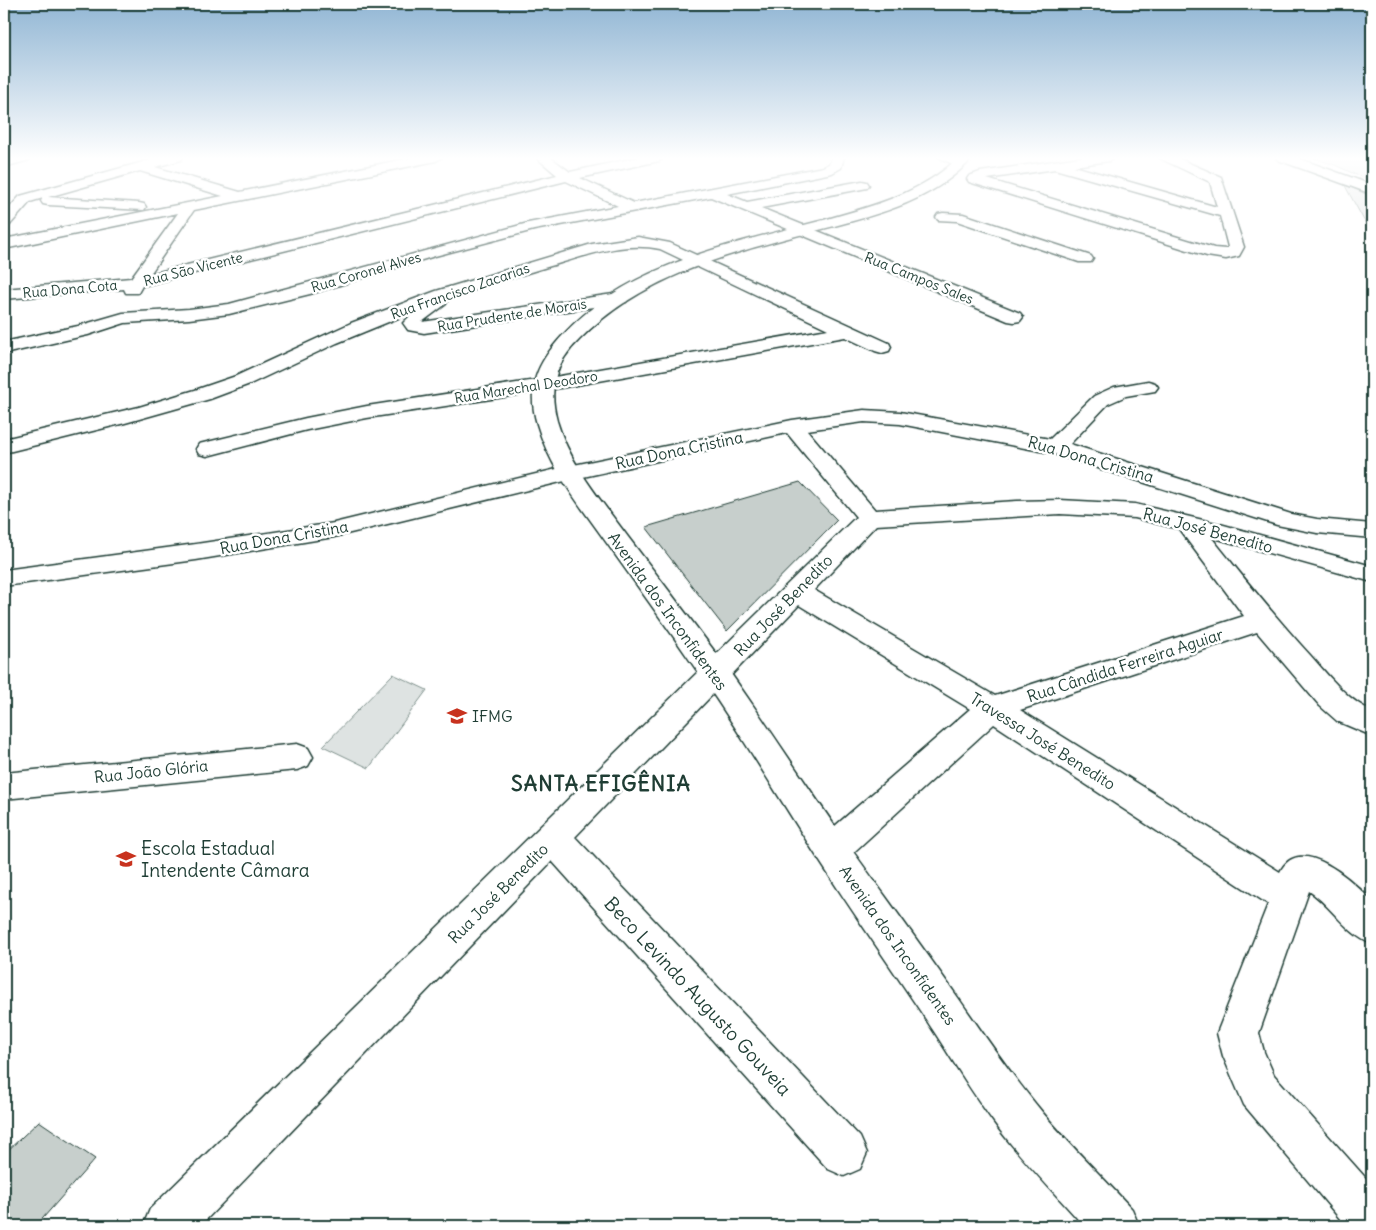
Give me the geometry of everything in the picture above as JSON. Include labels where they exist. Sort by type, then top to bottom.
[{"type":"street","points":[[4,244],[152,214]]},
{"type":"street","points":[[106,322],[136,283],[180,214]]},
{"type":"street","name":"Rua São Vicente","points":[[136,283],[414,214]]},
{"type":"street","name":"Rua Coronel Alves","points":[[4,348],[82,331],[106,322],[128,317],[189,314],[228,309],[533,226],[597,214]]},
{"type":"street","name":"Rua Campos Sales","points":[[763,214],[1014,317]]},
{"type":"street","name":"Avenida dos Inconfidentes","points":[[854,214],[696,260],[659,275],[620,298],[583,324],[561,348],[542,381],[542,406],[551,437],[569,473],[715,674],[832,850],[1015,1114],[1115,1226]]},
{"type":"street","points":[[958,214],[951,217],[1085,259]]},
{"type":"street","points":[[1092,214],[1213,252],[1226,254],[1233,253],[1236,248],[1227,214]]},
{"type":"street","name":"Rua Francisco Zacarias","points":[[4,446],[171,404],[231,384],[391,313],[467,285],[608,245],[635,240],[665,246],[882,347]]},
{"type":"street","name":"Rua Dona Cota","points":[[4,294],[136,283]]},
{"type":"street","name":"Rua Prudente de Morais","points":[[467,285],[422,313],[412,323],[414,326],[434,327],[620,298]]},
{"type":"street","name":"Rua Marechal Deodoro","points":[[208,449],[306,424],[367,412],[543,385],[846,331]]},
{"type":"street","points":[[1055,447],[1101,400],[1121,391],[1148,387]]},
{"type":"street","name":"Rua Dona Cristina","points":[[4,578],[196,552],[317,533],[569,473],[792,426],[852,416],[885,416],[996,434],[1055,447],[1133,470],[1286,520],[1361,531]]},
{"type":"street","points":[[792,426],[869,518]]},
{"type":"street","points":[[1133,470],[1136,511]]},
{"type":"street","name":"Rua José Benedito","points":[[167,1226],[869,518],[1034,508],[1136,511],[1372,574]]},
{"type":"street","points":[[1188,524],[1262,620],[1340,707],[1372,724]]},
{"type":"street","name":"Travessa José Benedito","points":[[796,592],[992,708],[1290,889]]},
{"type":"street","name":"Rua Cândida Ferreira Aguiar","points":[[832,850],[992,708],[1262,620]]},
{"type":"street","name":"Rua João Glória","points":[[4,786],[297,757]]},
{"type":"street","name":"Beco Levindo Augusto Gouveia","points":[[553,838],[844,1153]]},
{"type":"street","points":[[1372,927],[1329,885],[1316,875],[1303,872],[1290,889],[1238,1033],[1239,1042],[1259,1090],[1372,1220]]},
{"type":"shaded area","points":[[1361,214],[1372,214],[1372,235]]},
{"type":"shaded area","points":[[393,674],[427,690],[369,768],[323,746]]},
{"type":"building","points":[[800,482],[837,520],[727,631],[646,527]]},
{"type":"building","points":[[39,1121],[95,1159],[36,1226],[4,1226],[4,1154]]},
{"type":"place","name":"IFMG","points":[[457,716]]},
{"type":"place","name":"Escola Estadual Intendente Câmara","points":[[126,859]]},
{"type":"district","name":"SANTA EFIGÊNIA","points":[[601,784]]}]
